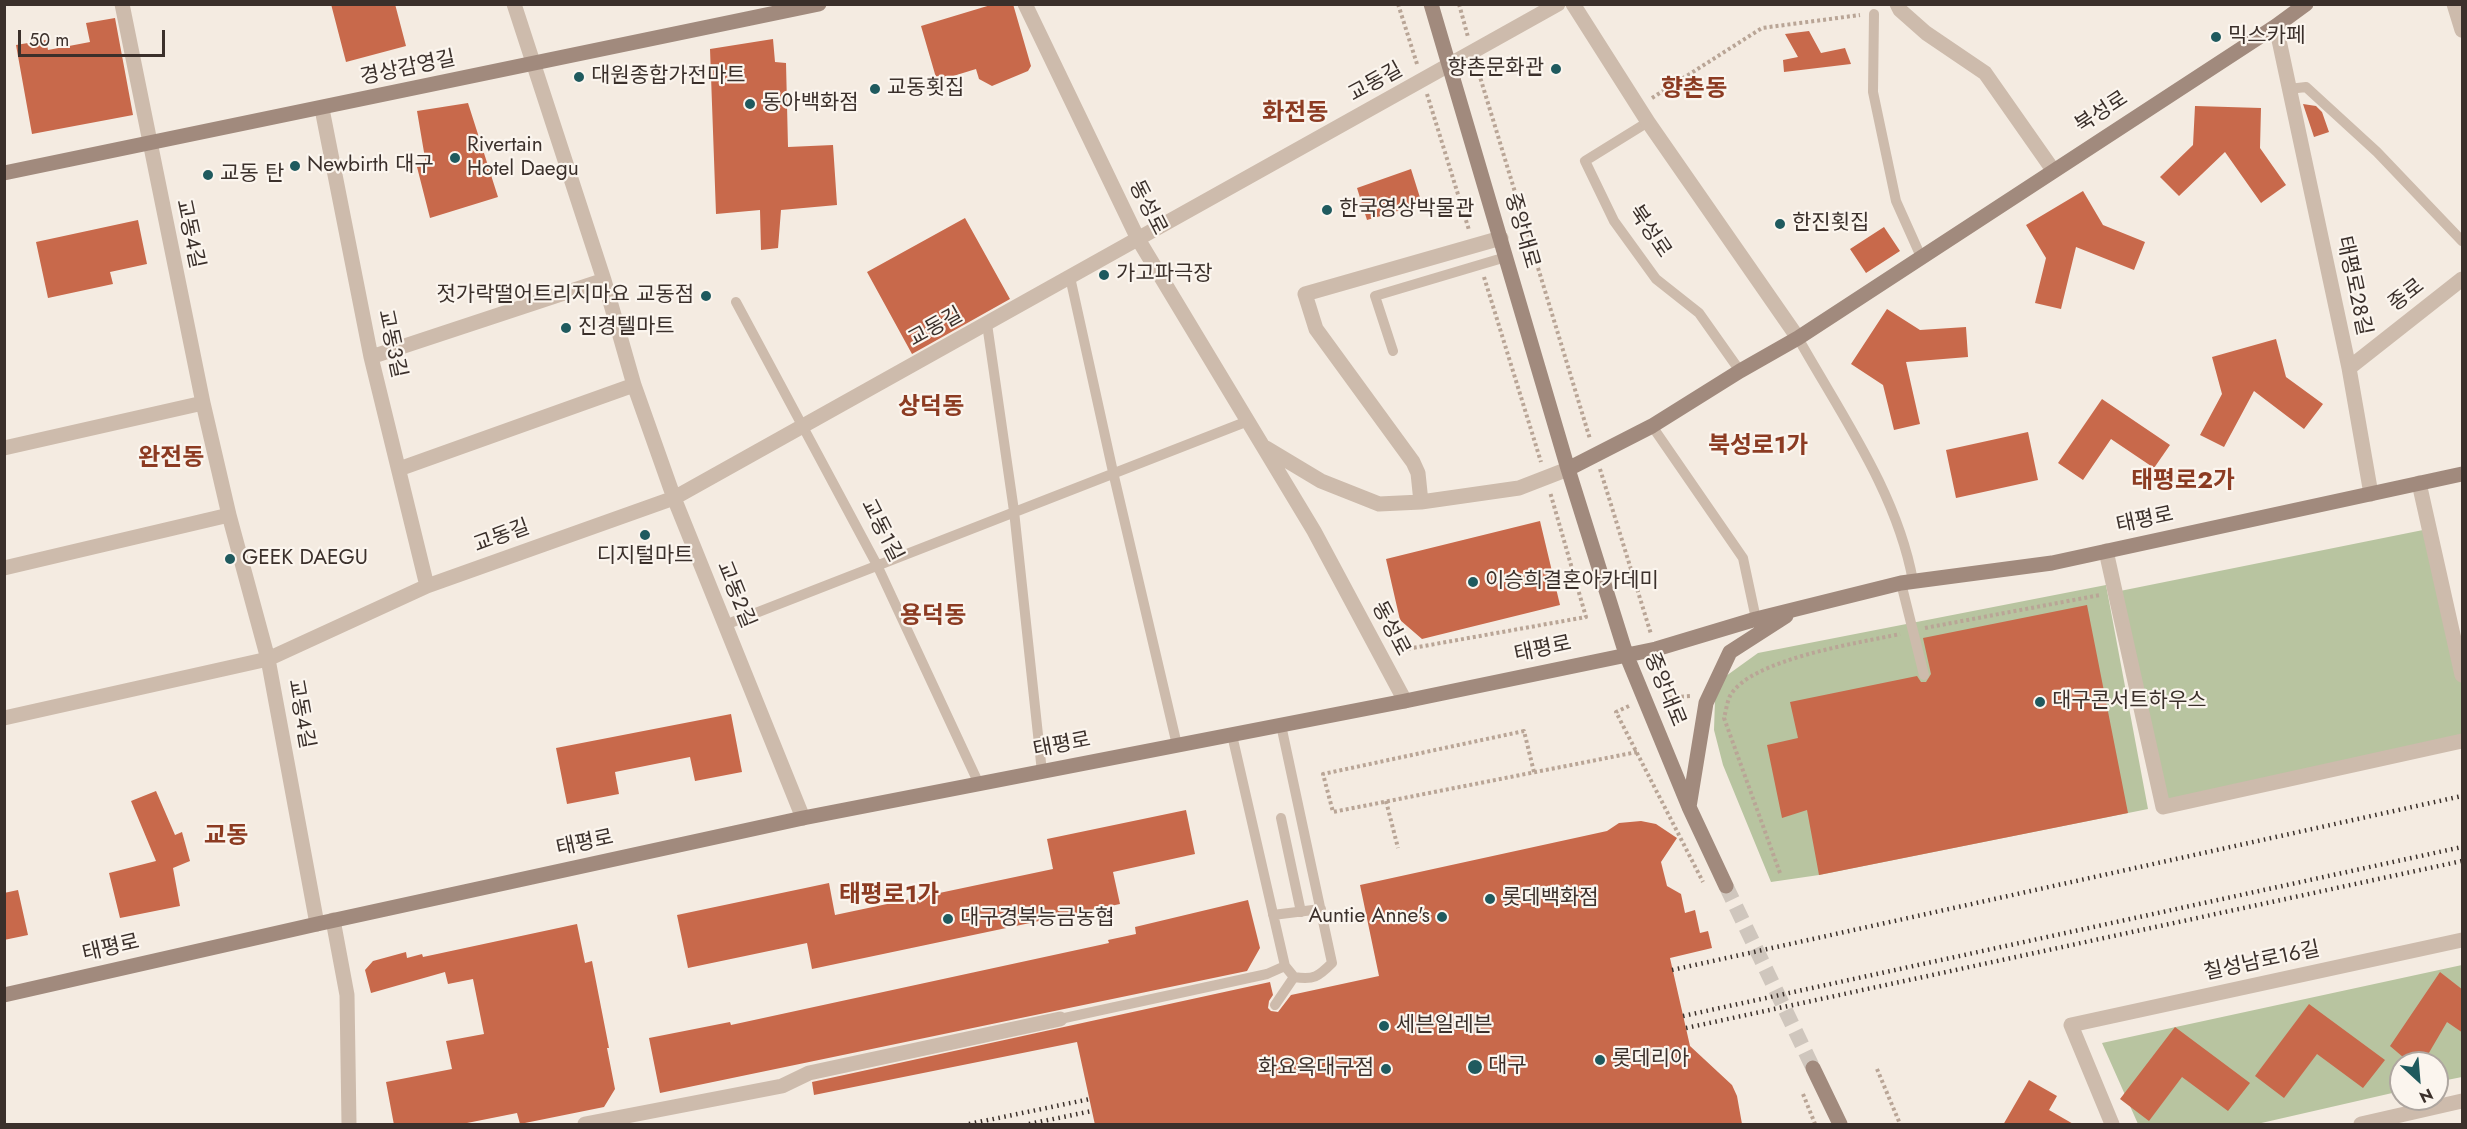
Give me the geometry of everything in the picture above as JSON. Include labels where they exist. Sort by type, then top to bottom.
[{"type":"main road","name":"경상감영길","points":[[4,173],[322,110],[819,4]]},
{"type":"main road","name":"중앙대로","points":[[1431,4],[1568,469],[1626,654],[1689,807],[1726,886]]},
{"type":"main road","name":"북성로","points":[[1568,469],[1652,426],[1922,260],[2053,170],[2276,26],[2306,4]]},
{"type":"main road","name":"태평로","points":[[4,995],[333,920],[803,818],[1405,701],[1656,649],[1756,619],[1907,582],[2052,563],[2463,474]]},
{"type":"main road","points":[[1689,807],[1706,703],[1730,652],[1797,609]]},
{"type":"main road","points":[[1813,1068],[1840,1125]]},
{"type":"street","name":"교동4길","points":[[122,4],[203,403],[229,515],[268,659],[317,924]]},
{"type":"street","name":"교동2길","points":[[514,4],[604,280],[634,385],[674,498],[803,818]]},
{"type":"street","name":"동성로","points":[[1025,4],[1138,239],[1314,531],[1405,701]]},
{"type":"street","name":"교동길","points":[[4,718],[268,659],[427,586],[674,498],[1558,4]]},
{"type":"street","points":[[1573,4],[1648,122],[1798,338]]},
{"type":"street","points":[[1898,4],[1900,10],[1926,33],[1984,73],[2053,170]]},
{"type":"street","points":[[2454,4],[2463,30]]},
{"type":"street","name":"태평로28길","points":[[2276,26],[2349,368],[2371,494]]},
{"type":"street","name":"교동3길","points":[[322,110],[371,357],[427,586]]},
{"type":"street","points":[[1421,502],[1418,473],[1413,462],[1316,329],[1305,294],[1501,238]]},
{"type":"street","name":"종로","points":[[2349,368],[2463,279]]},
{"type":"street","points":[[371,357],[604,280]]},
{"type":"street","points":[[399,469],[634,385]]},
{"type":"street","points":[[4,448],[203,403]]},
{"type":"street","points":[[1263,446],[1321,481],[1379,504],[1421,502],[1519,488],[1568,469]]},
{"type":"street","points":[[2419,483],[2456,616],[2463,675]]},
{"type":"street","points":[[4,568],[229,515]]},
{"type":"street","points":[[2106,551],[2163,807],[2463,741]]},
{"type":"street","points":[[333,920],[347,995],[349,1125]]},
{"type":"street","name":"칠성남로16길","points":[[2112,1125],[2071,1025],[2463,940]]},
{"type":"street","points":[[585,1125],[782,1086],[809,1073],[1060,1019]]},
{"type":"street","points":[[2361,1125],[2463,1101]]},
{"type":"lane","points":[[1874,14],[1873,92],[1896,201],[1922,260]]},
{"type":"lane","points":[[2289,88],[2306,87],[2377,152],[2463,241]]},
{"type":"lane","name":"북성로","points":[[1648,122],[1586,162],[1614,221],[1656,279],[1699,313],[1740,370]]},
{"type":"lane","points":[[1393,351],[1375,296],[1506,257]]},
{"type":"lane","points":[[1070,277],[1177,745]]},
{"type":"lane","name":"교동1길","points":[[736,302],[877,565],[979,784]]},
{"type":"lane","name":"교동길","points":[[987,324],[1014,511],[1042,772]]},
{"type":"lane","points":[[1798,338],[1888,497],[1909,558],[1907,582],[1912,631],[1924,675]]},
{"type":"lane","points":[[725,625],[1248,421]]},
{"type":"lane","points":[[1652,426],[1743,558],[1756,619]]},
{"type":"lane","points":[[1232,735],[1285,966],[1294,977],[1310,979],[1321,974],[1332,963],[1281,725]]},
{"type":"lane","points":[[1281,818],[1301,912]]},
{"type":"lane","points":[[1273,915],[1321,909]]},
{"type":"lane","points":[[1060,1019],[1267,974],[1285,966]]},
{"type":"lane","points":[[1275,1005],[1294,977]]},
{"type":"path","points":[[1398,4],[1474,246]]},
{"type":"path","points":[[1459,4],[1656,649]]},
{"type":"path","points":[[1638,107],[1762,28],[1874,14]]},
{"type":"path","points":[[1380,654],[1586,617],[1480,265]]},
{"type":"path","points":[[1780,873],[1724,718],[1730,695],[1747,678],[1779,662],[1912,631],[2115,592]]},
{"type":"path","points":[[1534,772],[1524,731],[1323,774],[1333,812],[1637,752]]},
{"type":"path","points":[[1386,801],[1398,848]]},
{"type":"path","points":[[1877,1069],[1900,1125]]},
{"type":"path","points":[[1803,1094],[1815,1125]]},
{"type":"green space","points":[[2428,529],[2462,675],[2462,741],[2163,807],[2115,592]]},
{"type":"green space","points":[[2106,585],[2148,809],[1819,875],[1771,882],[1723,765],[1714,730],[1715,700],[1726,676],[1758,653]]},
{"type":"green space","points":[[2462,965],[2462,1077],[2449,1080],[2449,1051],[2389,1051],[2389,1094],[2257,1124],[2138,1124],[2102,1043]]},
{"type":"building","points":[[331,4],[395,4],[406,46],[346,62]]},
{"type":"building","points":[[994,4],[1013,4],[1031,66],[1028,71],[992,86],[979,79],[976,69],[937,81],[921,26]]},
{"type":"building","points":[[115,18],[133,115],[32,134],[16,45],[46,40],[48,50],[90,42],[86,23]]},
{"type":"building","points":[[1809,31],[1821,53],[1845,48],[1851,64],[1784,72],[1783,60],[1798,57],[1785,34]]},
{"type":"building","name":"동아백화점","points":[[773,39],[775,62],[786,63],[788,147],[833,145],[837,205],[781,210],[778,248],[761,250],[760,210],[716,214],[710,49]]},
{"type":"building","name":"Rivertain Hotel Daegu","points":[[468,103],[498,197],[430,218],[417,167],[426,164],[417,111]]},
{"type":"building","points":[[2303,104],[2316,106],[2322,112],[2329,132],[2314,137]]},
{"type":"building","points":[[2195,106],[2261,108],[2260,148],[2286,185],[2261,203],[2225,152],[2179,196],[2160,177],[2193,145]]},
{"type":"building","points":[[1411,169],[1422,204],[1367,220],[1357,188]]},
{"type":"building","points":[[2083,191],[2103,225],[2145,242],[2134,270],[2076,247],[2061,309],[2035,303],[2046,258],[2026,225]]},
{"type":"building","points":[[965,218],[1010,299],[912,354],[867,272]]},
{"type":"building","points":[[138,220],[147,264],[110,272],[113,284],[48,298],[36,242]]},
{"type":"building","points":[[1884,227],[1900,251],[1866,273],[1850,249]]},
{"type":"building","points":[[1887,309],[1920,330],[1966,327],[1968,357],[1906,362],[1920,424],[1894,430],[1883,385],[1851,364]]},
{"type":"building","points":[[2276,339],[2286,377],[2323,404],[2304,429],[2254,391],[2224,447],[2200,435],[2222,394],[2212,357]]},
{"type":"building","points":[[2102,399],[2170,445],[2154,468],[2111,439],[2083,480],[2058,463]]},
{"type":"building","points":[[2028,432],[2038,480],[1956,498],[1946,450]]},
{"type":"building","name":"이승희결혼아카데미","points":[[1540,521],[1560,605],[1422,639],[1400,620],[1386,559]]},
{"type":"building","name":"대구콘서트하우스","points":[[2087,605],[2128,813],[1819,875],[1807,810],[1782,818],[1767,745],[1798,738],[1790,702],[1917,676],[1921,682],[1926,682],[1931,674],[1923,638]]},
{"type":"building","points":[[731,714],[742,772],[695,781],[690,757],[615,772],[619,794],[567,804],[556,748]]},
{"type":"building","points":[[156,791],[175,835],[182,832],[190,861],[173,868],[180,906],[120,918],[109,873],[156,861],[131,801]]},
{"type":"building","points":[[1186,810],[1195,854],[1113,872],[1120,904],[812,969],[807,943],[688,968],[677,915],[829,883],[835,915],[1053,869],[1047,839]]},
{"type":"building","points":[[1641,821],[1656,824],[1677,838],[1661,862],[1667,886],[1681,894],[1685,913],[1695,910],[1700,933],[1708,931],[1712,948],[1670,958],[1690,1046],[1732,1085],[1737,1096],[1742,1124],[1095,1125],[1077,1042],[814,1095],[812,1082],[1270,982],[1273,995],[1268,1008],[1278,1012],[1291,995],[1379,976],[1360,885],[1607,831],[1619,823]]},
{"type":"building","points":[[18,890],[28,935],[4,940],[4,893]]},
{"type":"building","points":[[1248,900],[1260,948],[1247,971],[660,1093],[649,1038],[730,1022],[731,1025],[1109,943],[1108,940],[1136,934],[1135,927]]},
{"type":"building","points":[[577,924],[585,963],[592,961],[609,1048],[607,1048],[615,1089],[604,1107],[520,1124],[517,1113],[457,1125],[394,1125],[386,1082],[452,1069],[446,1041],[484,1034],[473,979],[448,984],[445,972],[371,993],[365,970],[373,961],[406,952],[407,958],[422,954],[423,957]]},
{"type":"building","points":[[2440,972],[2463,990],[2463,1033],[2447,1022],[2430,1051],[2396,1051],[2390,1046]]},
{"type":"building","points":[[2309,1004],[2385,1060],[2363,1088],[2317,1054],[2284,1098],[2255,1076]]},
{"type":"building","points":[[2175,1027],[2250,1083],[2228,1111],[2182,1077],[2149,1121],[2120,1099]]},
{"type":"building","points":[[2029,1080],[2057,1096],[2049,1110],[2075,1125],[2003,1125]]},
{"type":"tunnel","points":[[1726,886],[1813,1068]]},
{"type":"railway","points":[[1672,970],[2462,796]]},
{"type":"railway","points":[[1683,1016],[2462,847]]},
{"type":"railway","points":[[1686,1028],[2462,861]]},
{"type":"railway","points":[[969,1124],[1090,1099]]},
{"type":"railway","points":[[1029,1124],[1092,1111]]},
{"type":"place","name":"믹스카페","points":[[2216,37]]},
{"type":"place","name":"향촌문화관","points":[[1556,69]]},
{"type":"place","name":"대원종합가전마트","points":[[579,77]]},
{"type":"place","name":"교동횟집","points":[[875,89]]},
{"type":"place","name":"동아백화점","points":[[750,104]]},
{"type":"place","name":"Rivertain Hotel Daegu","points":[[455,158]]},
{"type":"place","name":"Newbirth 대구","points":[[295,166]]},
{"type":"place","name":"교동 탄","points":[[208,175]]},
{"type":"place","name":"한국영상박물관","points":[[1327,210]]},
{"type":"place","name":"한진횟집","points":[[1780,224]]},
{"type":"place","name":"가고파극장","points":[[1104,275]]},
{"type":"place","name":"젓가락떨어트리지마요 교동점","points":[[706,296]]},
{"type":"place","name":"진경텔마트","points":[[566,328]]},
{"type":"place","name":"디지털마트","points":[[645,535]]},
{"type":"place","name":"GEEK DAEGU","points":[[230,559]]},
{"type":"place","name":"이승희결혼아카데미","points":[[1473,582]]},
{"type":"place","name":"대구콘서트하우스","points":[[2040,702]]},
{"type":"place","name":"롯데백화점","points":[[1490,899]]},
{"type":"place","name":"Auntie Anne's","points":[[1442,917]]},
{"type":"place","name":"대구경북능금농협","points":[[948,919]]},
{"type":"place","name":"세븐일레븐","points":[[1384,1026]]},
{"type":"place","name":"롯데리아","points":[[1600,1060]]},
{"type":"place","name":"대구","points":[[1475,1067]]},
{"type":"place","name":"화요옥대구점","points":[[1386,1069]]},
{"type":"district","name":"향촌동","points":[[1694,90]]},
{"type":"district","name":"화전동","points":[[1295,114]]},
{"type":"district","name":"상덕동","points":[[931,408]]},
{"type":"district","name":"북성로1가","points":[[1758,447]]},
{"type":"district","name":"완전동","points":[[171,459]]},
{"type":"district","name":"태평로2가","points":[[2183,482]]},
{"type":"district","name":"용덕동","points":[[933,617]]},
{"type":"district","name":"교동","points":[[226,837]]},
{"type":"district","name":"태평로1가","points":[[889,896]]}]
